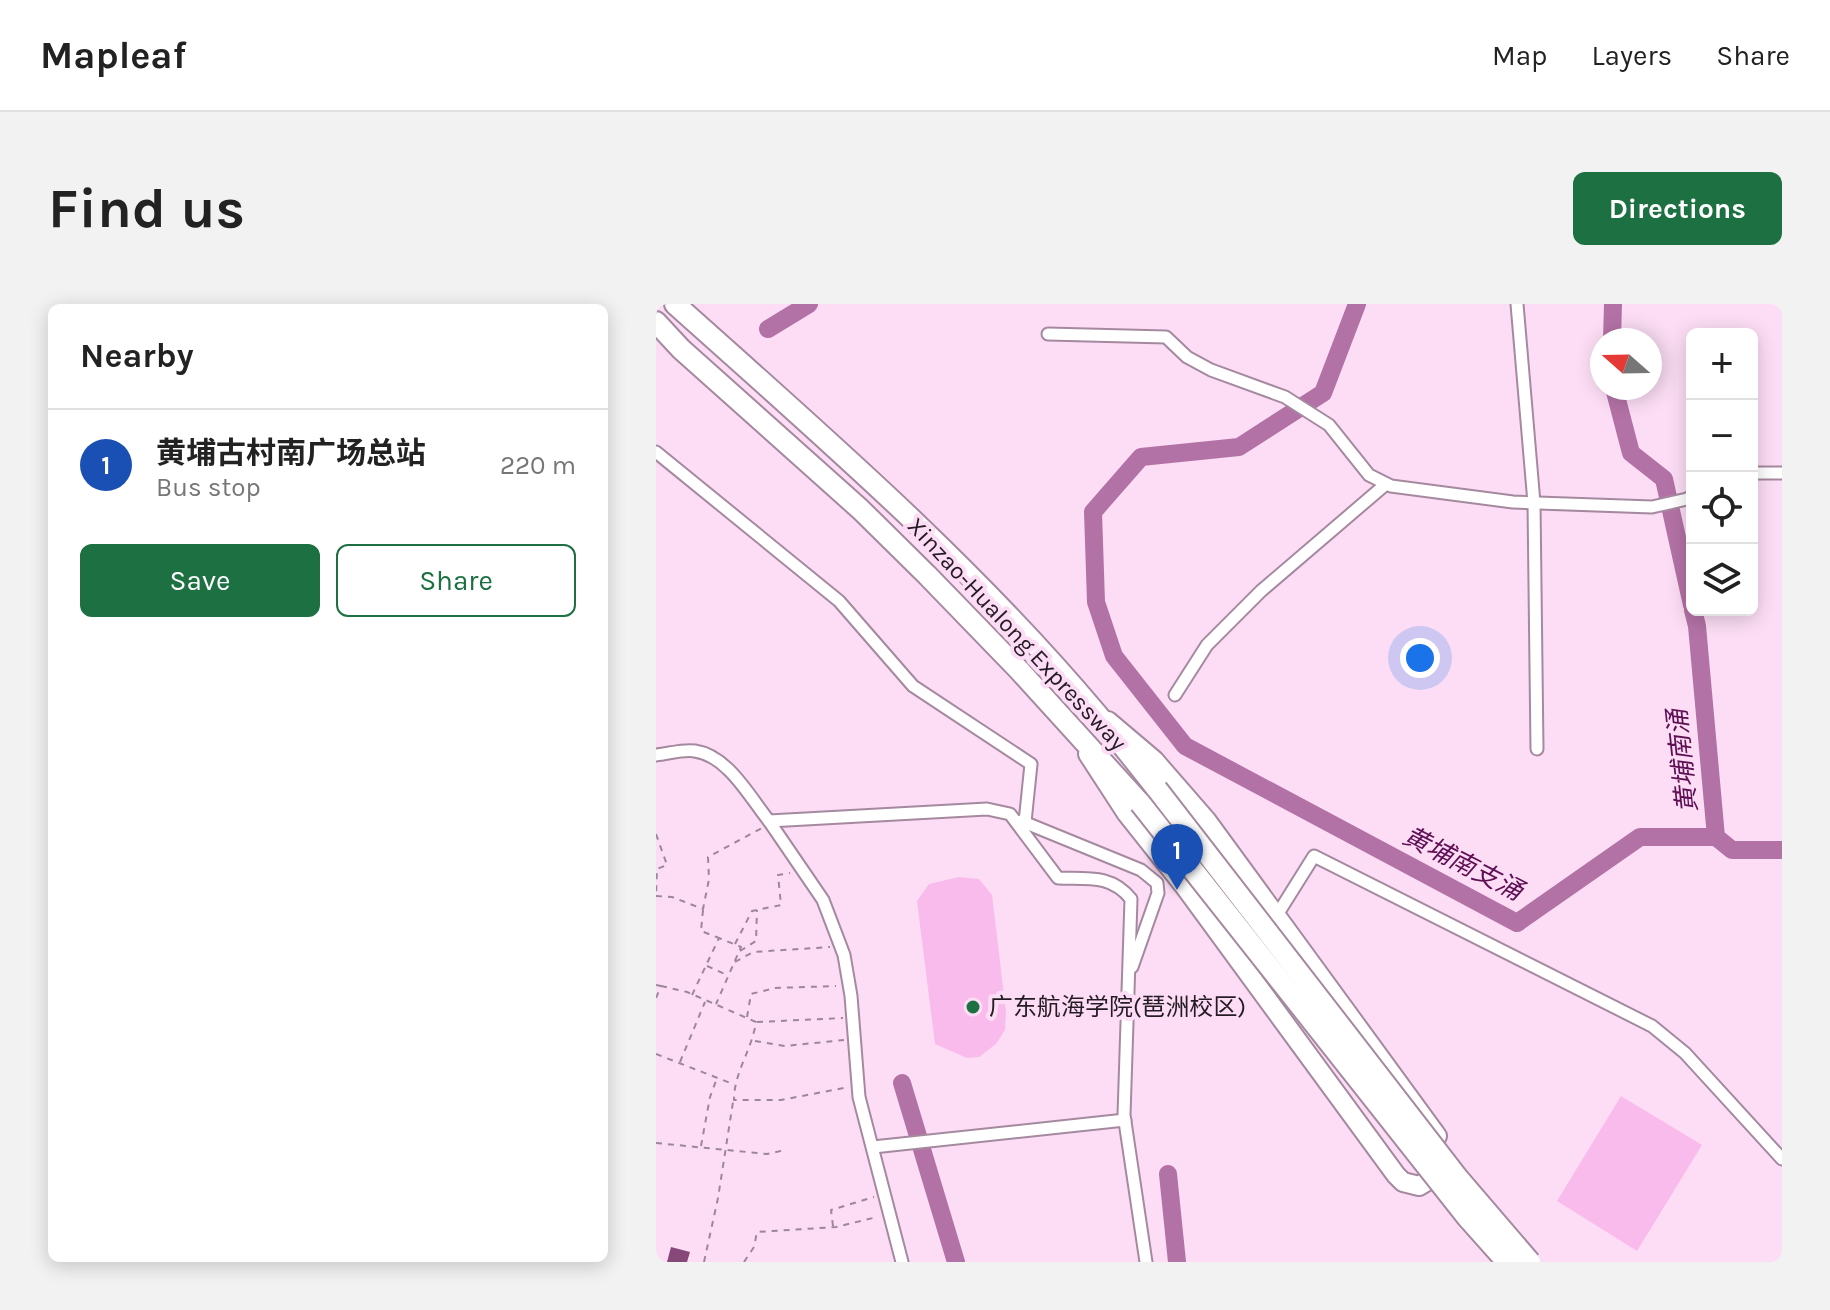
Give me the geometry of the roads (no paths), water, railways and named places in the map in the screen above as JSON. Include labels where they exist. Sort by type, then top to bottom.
[{"type":"highway","name":"Xinzao-Hualong Expressway","points":[[675,304],[880,489],[994,603],[1096,713],[1458,1178],[1530,1262]]},
{"type":"highway","name":"Xinzao-Hualong Expressway","points":[[656,322],[681,349],[860,509],[973,621],[1140,803],[1263,962],[1467,1217],[1507,1262]]},
{"type":"highway","points":[[656,338],[681,349]]},
{"type":"highway","points":[[1077,735],[1127,814],[1194,899],[1396,1175],[1411,1185],[1426,1183],[1437,1175],[1444,1161],[1438,1137],[1277,915],[1176,784],[1130,738],[1096,713]]},
{"type":"street","points":[[1517,304],[1534,503],[1537,749]]},
{"type":"street","points":[[1048,334],[1166,337],[1187,357],[1211,370],[1285,397],[1329,425],[1369,475],[1386,484],[1534,503],[1652,507],[1686,499]]},
{"type":"street","points":[[656,452],[839,601],[913,686],[1031,764],[1025,822]]},
{"type":"street","points":[[1758,473],[1782,473]]},
{"type":"street","points":[[1175,695],[1207,645],[1261,591],[1386,484]]},
{"type":"street","points":[[656,755],[691,750],[722,762],[770,822],[823,900],[841,946],[850,985],[858,1085],[902,1262]]},
{"type":"street","points":[[770,822],[987,809],[1010,814],[1058,878],[1104,879],[1121,887],[1131,899],[1125,1120],[1146,1262]]},
{"type":"street","points":[[1013,818],[1141,870],[1157,883],[1158,893],[1128,979]]},
{"type":"street","points":[[1277,915],[1314,856],[1652,1026],[1685,1053],[1782,1159]]},
{"type":"street","points":[[873,1147],[1125,1120]]},
{"type":"waterway","points":[[768,329],[809,304]]},
{"type":"waterway","points":[[1357,304],[1323,393],[1239,447],[1141,457],[1093,512],[1096,602],[1114,656],[1185,746],[1517,923],[1640,837],[1716,837]]},
{"type":"waterway","name":"黄埔南涌","points":[[1612,328],[1613,304]]},
{"type":"waterway","name":"黄埔南涌","points":[[1617,400],[1631,453],[1664,479],[1686,578]]},
{"type":"waterway","name":"黄埔南涌","points":[[1694,616],[1716,837],[1732,850],[1782,850]]},
{"type":"waterway","points":[[902,1083],[956,1262]]},
{"type":"waterway","name":"黄埔南支涌","points":[[1168,1174],[1177,1262]]},
{"type":"place","name":"黄埔古村南广场总站","points":[[1177,890]]},
{"type":"place","name":"广东航海学院(琶洲校区)","points":[[973,1007]]}]
